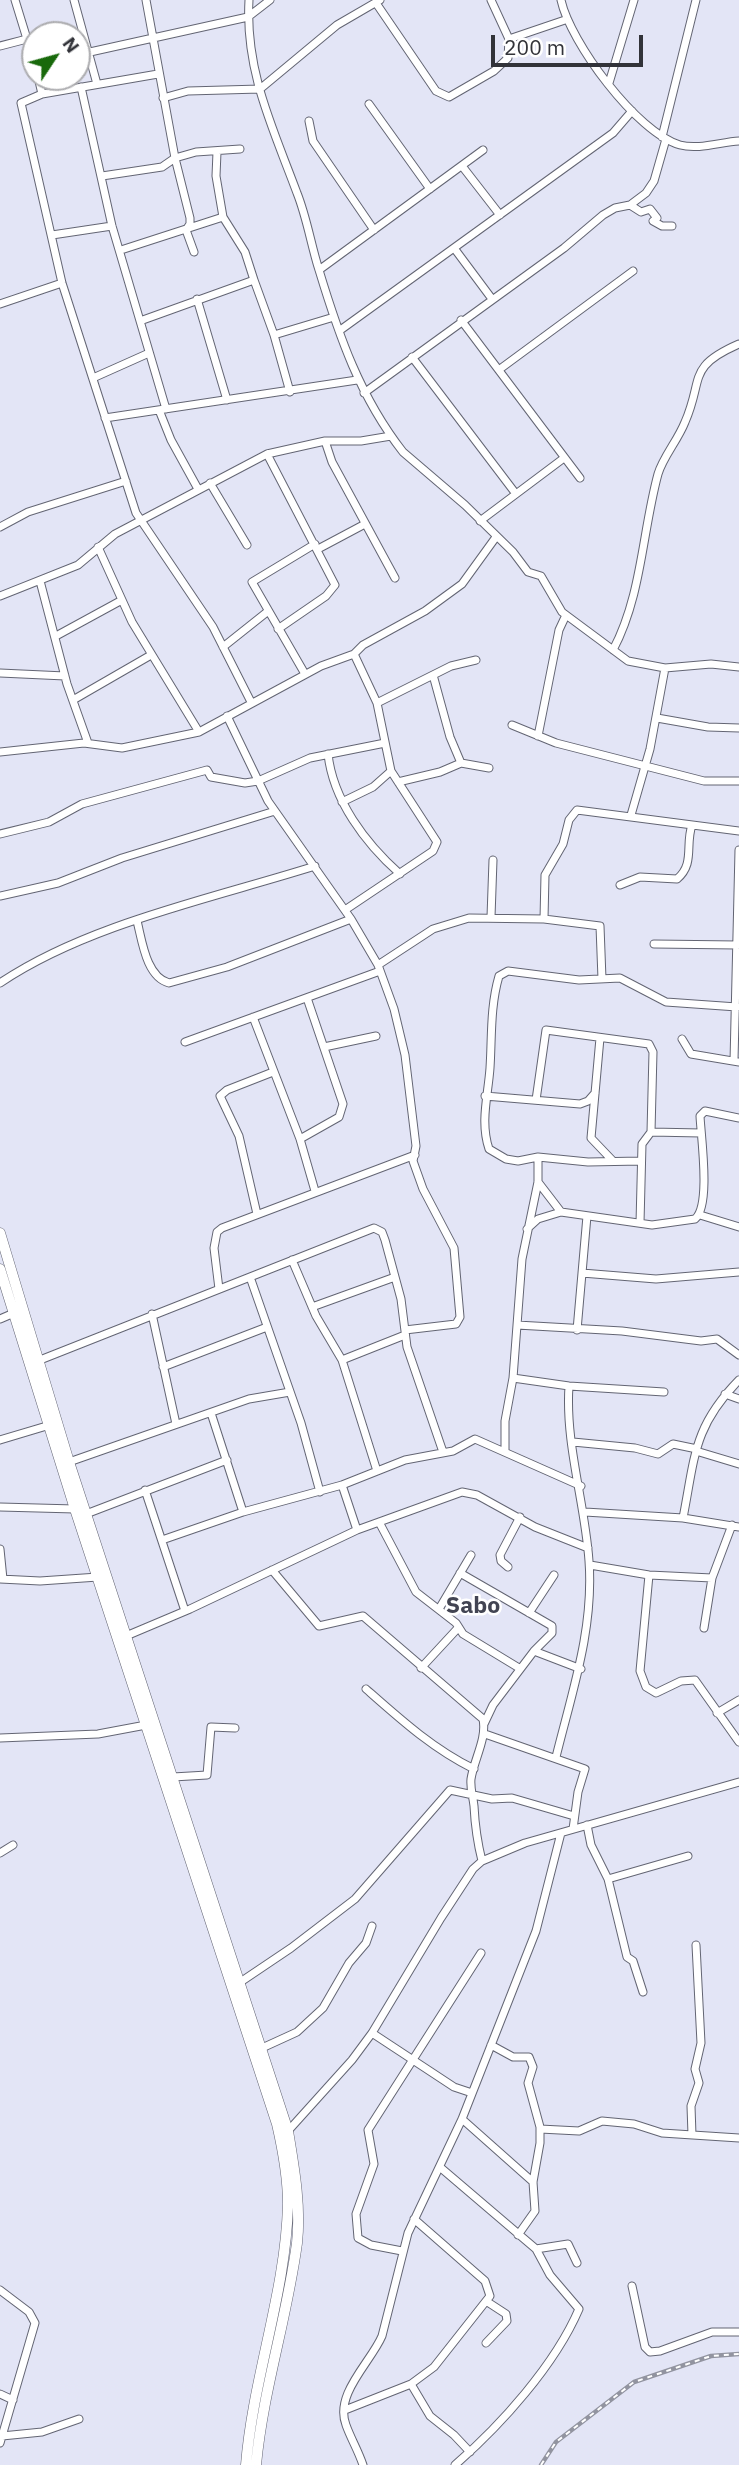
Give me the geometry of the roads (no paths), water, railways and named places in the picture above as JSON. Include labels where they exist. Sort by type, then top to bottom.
[{"type":"main road","points":[[0,1233],[69,1462],[288,2131],[296,2178],[297,2242],[262,2406],[256,2465]]},
{"type":"main road","points":[[0,1269],[75,1509],[269,2098],[284,2153],[288,2202],[284,2252],[253,2403],[246,2465]]},
{"type":"street","points":[[15,0],[21,21]]},
{"type":"street","points":[[74,0],[80,21]]},
{"type":"street","points":[[146,0],[158,74],[190,218],[186,230]]},
{"type":"street","points":[[248,0],[250,54],[271,131],[298,194],[319,270],[357,380],[391,436],[404,452],[480,521],[528,572],[541,576],[566,615],[613,650],[636,664],[665,667],[711,664],[739,667]]},
{"type":"street","points":[[91,52],[152,36],[248,18],[270,0]]},
{"type":"street","points":[[163,98],[188,91],[260,89],[337,25],[378,1],[442,97],[449,97],[506,62],[509,38],[491,0]]},
{"type":"street","points":[[561,0],[565,20],[610,83],[632,111],[664,138],[684,146],[739,141]]},
{"type":"street","points":[[610,83],[634,0]]},
{"type":"street","points":[[364,393],[461,320],[564,248],[603,215],[615,208],[630,205],[651,187],[696,0]]},
{"type":"street","points":[[509,38],[565,20]]},
{"type":"street","points":[[0,46],[21,41]]},
{"type":"street","points":[[91,57],[97,84]]},
{"type":"street","points":[[91,85],[158,74]]},
{"type":"street","points":[[59,91],[41,94],[21,103],[62,283],[141,520],[223,647],[251,702]]},
{"type":"street","points":[[83,91],[112,226],[121,250],[171,440],[198,489]]},
{"type":"street","points":[[369,104],[430,189]]},
{"type":"street","points":[[340,331],[613,133],[632,111]]},
{"type":"street","points":[[309,121],[313,141],[374,230]]},
{"type":"street","points":[[102,176],[162,167],[175,158],[196,152],[240,149]]},
{"type":"street","points":[[319,270],[483,150]]},
{"type":"street","points":[[217,152],[216,176],[223,217],[245,252],[290,391]]},
{"type":"street","points":[[462,166],[500,215]]},
{"type":"street","points":[[630,205],[641,212],[650,209],[657,218],[653,221],[672,226]]},
{"type":"street","points":[[121,250],[223,217]]},
{"type":"street","points":[[52,235],[112,226]]},
{"type":"street","points":[[186,230],[194,251]]},
{"type":"street","points":[[454,248],[492,299]]},
{"type":"street","points":[[500,369],[634,271]]},
{"type":"street","points":[[140,321],[254,280]]},
{"type":"street","points":[[0,304],[62,283]]},
{"type":"street","points":[[197,299],[228,400]]},
{"type":"street","points":[[274,335],[334,317]]},
{"type":"street","points":[[461,320],[580,478]]},
{"type":"street","points":[[613,650],[625,623],[641,569],[658,474],[687,418],[698,373],[707,363],[739,344]]},
{"type":"street","points":[[93,378],[149,353]]},
{"type":"street","points":[[412,357],[516,494]]},
{"type":"street","points":[[105,418],[357,380]]},
{"type":"street","points":[[0,596],[83,562],[98,547],[141,520],[267,454],[325,441],[362,441],[391,436]]},
{"type":"street","points":[[325,441],[365,524],[395,578]]},
{"type":"street","points":[[267,454],[332,576],[333,590],[278,629]]},
{"type":"street","points":[[480,521],[564,458]]},
{"type":"street","points":[[0,527],[28,512],[126,481]]},
{"type":"street","points":[[210,483],[247,545]]},
{"type":"street","points":[[305,674],[252,586],[253,579],[365,524]]},
{"type":"street","points":[[0,752],[88,743],[121,748],[199,732],[305,674],[354,654],[363,645],[425,611],[462,583],[496,537]]},
{"type":"street","points":[[98,547],[151,655],[199,732]]},
{"type":"street","points":[[40,581],[65,676],[88,743]]},
{"type":"street","points":[[56,636],[122,600]]},
{"type":"street","points":[[223,647],[267,612]]},
{"type":"street","points":[[538,736],[559,630],[566,615]]},
{"type":"street","points":[[345,910],[433,851],[438,842],[391,771],[377,703],[354,654]]},
{"type":"street","points":[[73,700],[151,655]]},
{"type":"street","points":[[377,703],[451,666],[476,660]]},
{"type":"street","points":[[631,815],[657,718],[665,667]]},
{"type":"street","points":[[0,673],[65,676]]},
{"type":"street","points":[[433,675],[461,763]]},
{"type":"street","points":[[418,682],[436,691]]},
{"type":"street","points":[[227,716],[275,811],[351,919],[379,968],[402,1035],[415,1155],[413,1161],[423,1189],[454,1248],[460,1317],[456,1324],[405,1333],[342,1360]]},
{"type":"street","points":[[657,718],[708,727],[739,728]]},
{"type":"street","points":[[512,725],[578,750],[704,781],[739,782]]},
{"type":"street","points":[[0,834],[49,822],[82,804],[206,770],[211,777],[245,783],[258,781],[294,764],[328,754],[385,743]]},
{"type":"street","points":[[328,754],[330,775],[342,802],[371,844],[400,874]]},
{"type":"street","points":[[398,782],[440,772],[461,763],[489,768]]},
{"type":"street","points":[[342,802],[373,787],[391,771]]},
{"type":"street","points":[[544,919],[545,875],[562,844],[573,812],[581,808],[739,831]]},
{"type":"street","points":[[0,896],[58,883],[122,858],[275,811]]},
{"type":"street","points":[[620,885],[640,877],[677,879],[690,858],[688,839],[692,825]]},
{"type":"street","points":[[682,1039],[691,1054],[736,1061],[739,850]]},
{"type":"street","points":[[491,917],[493,860]]},
{"type":"street","points":[[0,983],[27,965],[138,921],[315,866]]},
{"type":"street","points":[[185,1042],[307,998],[379,968],[433,929],[469,918],[544,919],[600,926],[602,979]]},
{"type":"street","points":[[138,921],[145,953],[156,975],[169,983],[227,967],[351,919]]},
{"type":"street","points":[[654,944],[737,945]]},
{"type":"street","points":[[641,1161],[588,1162],[538,1157],[506,1160],[489,1149],[485,1125],[485,1096],[493,1005],[502,972],[624,979],[666,1002],[737,1007]]},
{"type":"street","points":[[300,1139],[339,1117],[342,1112],[341,1099],[307,998]]},
{"type":"street","points":[[253,1017],[300,1139],[316,1191]]},
{"type":"street","points":[[536,1100],[546,1030],[644,1042],[653,1052],[651,1132],[642,1144],[640,1223]]},
{"type":"street","points":[[324,1047],[376,1035]]},
{"type":"street","points":[[600,1038],[591,1138],[612,1160]]},
{"type":"street","points":[[257,1214],[239,1136],[220,1096],[227,1090],[273,1072]]},
{"type":"street","points":[[485,1096],[580,1104],[588,1101],[597,1091]]},
{"type":"street","points":[[700,1215],[703,1182],[701,1113],[739,1118]]},
{"type":"street","points":[[651,1132],[701,1133]]},
{"type":"street","points":[[219,1289],[214,1248],[216,1232],[316,1191],[415,1155]]},
{"type":"street","points":[[505,1451],[505,1421],[513,1378],[526,1230],[538,1182],[538,1157]]},
{"type":"street","points":[[538,1182],[561,1212]]},
{"type":"street","points":[[526,1230],[538,1219],[561,1212],[640,1223],[682,1222],[700,1215],[739,1227]]},
{"type":"street","points":[[577,1330],[587,1216]]},
{"type":"street","points":[[40,1360],[89,1343],[152,1314],[373,1228],[382,1232],[385,1240],[405,1333],[422,1395],[443,1452]]},
{"type":"street","points":[[292,1260],[312,1307],[342,1360],[377,1471]]},
{"type":"street","points":[[582,1273],[656,1279],[739,1272]]},
{"type":"street","points":[[250,1276],[290,1392],[320,1492]]},
{"type":"street","points":[[312,1307],[395,1278]]},
{"type":"street","points":[[0,1319],[14,1313]]},
{"type":"street","points":[[152,1314],[176,1424]]},
{"type":"street","points":[[517,1325],[622,1331],[701,1341],[717,1339],[739,1355]]},
{"type":"street","points":[[163,1367],[267,1327]]},
{"type":"street","points":[[513,1378],[569,1386],[664,1392]]},
{"type":"street","points":[[683,1518],[696,1450],[707,1417],[739,1380]]},
{"type":"street","points":[[556,1757],[581,1669],[590,1566],[585,1512],[567,1408],[569,1386]]},
{"type":"street","points":[[69,1462],[249,1399],[290,1392]]},
{"type":"street","points":[[725,1394],[739,1399]]},
{"type":"street","points":[[211,1413],[243,1511]]},
{"type":"street","points":[[0,1440],[50,1425]]},
{"type":"street","points":[[162,1540],[243,1511],[342,1485],[405,1460],[453,1451],[475,1439],[581,1486]]},
{"type":"street","points":[[573,1442],[635,1448],[658,1454],[673,1444],[739,1464]]},
{"type":"street","points":[[86,1514],[227,1460]]},
{"type":"street","points":[[342,1485],[357,1530]]},
{"type":"street","points":[[145,1490],[185,1611]]},
{"type":"street","points":[[126,1636],[357,1530],[462,1492],[477,1495],[588,1548]]},
{"type":"street","points":[[0,1507],[75,1509]]},
{"type":"street","points":[[585,1512],[683,1518],[735,1526],[712,1578],[704,1628]]},
{"type":"street","points":[[508,1567],[501,1561],[500,1555],[520,1517]]},
{"type":"street","points":[[379,1522],[412,1587],[458,1628],[519,1668]]},
{"type":"street","points":[[0,1549],[1,1579],[98,1577]]},
{"type":"street","points":[[439,1609],[471,1555]]},
{"type":"street","points":[[590,1566],[649,1575],[712,1578]]},
{"type":"street","points":[[272,1570],[318,1626],[363,1616],[481,1717],[485,1734],[470,1793],[474,1803],[473,1830],[482,1861]]},
{"type":"street","points":[[460,1573],[553,1629],[519,1668],[484,1724]]},
{"type":"street","points":[[530,1613],[554,1575]]},
{"type":"street","points":[[649,1575],[640,1671],[646,1687],[656,1693],[681,1681],[695,1681],[739,1742]]},
{"type":"street","points":[[421,1668],[458,1628]]},
{"type":"street","points":[[534,1651],[581,1669]]},
{"type":"street","points":[[366,1689],[452,1759],[474,1769]]},
{"type":"street","points":[[718,1713],[739,1700]]},
{"type":"street","points":[[0,1738],[98,1734],[146,1725]]},
{"type":"street","points":[[173,1777],[207,1775],[211,1727],[235,1728]]},
{"type":"street","points":[[485,1734],[584,1769],[573,1829]]},
{"type":"street","points":[[288,2131],[372,2034],[440,1918],[482,1861],[525,1843],[739,1782]]},
{"type":"street","points":[[239,1983],[292,1948],[355,1899],[450,1790],[492,1799],[520,1800],[574,1816]]},
{"type":"street","points":[[587,1825],[591,1845],[608,1879],[628,1957],[633,1961],[643,1992]]},
{"type":"street","points":[[363,2465],[345,2424],[348,2393],[382,2336],[402,2251],[414,2219],[441,2168],[462,2119],[536,1931],[561,1833]]},
{"type":"street","points":[[0,1853],[13,1845]]},
{"type":"street","points":[[608,1879],[688,1856]]},
{"type":"street","points":[[262,2048],[297,2032],[324,2008],[349,1963],[366,1943],[372,1926]]},
{"type":"street","points":[[692,2135],[691,2106],[699,2083],[695,2069],[701,2043],[696,1945]]},
{"type":"street","points":[[402,2251],[371,2245],[358,2238],[356,2214],[374,2164],[368,2130],[481,1952]]},
{"type":"street","points":[[372,2034],[454,2087],[472,2093]]},
{"type":"street","points":[[491,2045],[513,2057],[530,2057],[533,2067],[528,2082],[540,2129],[533,2182],[535,2211],[518,2235]]},
{"type":"street","points":[[462,2119],[533,2182]]},
{"type":"street","points":[[540,2129],[579,2130],[602,2121],[634,2124],[662,2133],[739,2138]]},
{"type":"street","points":[[441,2168],[536,2249],[563,2294],[578,2305],[579,2312],[542,2369],[470,2452],[455,2465]]},
{"type":"street","points":[[345,2410],[411,2384],[435,2367],[486,2301],[490,2289],[485,2281],[414,2219]]},
{"type":"street","points":[[536,2249],[568,2244],[577,2263]]},
{"type":"street","points":[[632,2286],[645,2347],[650,2352],[660,2351],[712,2332],[739,2332]]},
{"type":"street","points":[[0,2290],[29,2312],[35,2323],[1,2440],[42,2432],[79,2419]]},
{"type":"street","points":[[486,2301],[508,2317],[508,2321],[486,2343]]},
{"type":"street","points":[[411,2384],[430,2416],[470,2452]]},
{"type":"street","points":[[0,2394],[13,2400]]},
{"type":"railway","points":[[541,2465],[556,2442],[634,2382],[711,2356],[739,2354]]},
{"type":"district","name":"Sabo","points":[[473,1606]]}]
